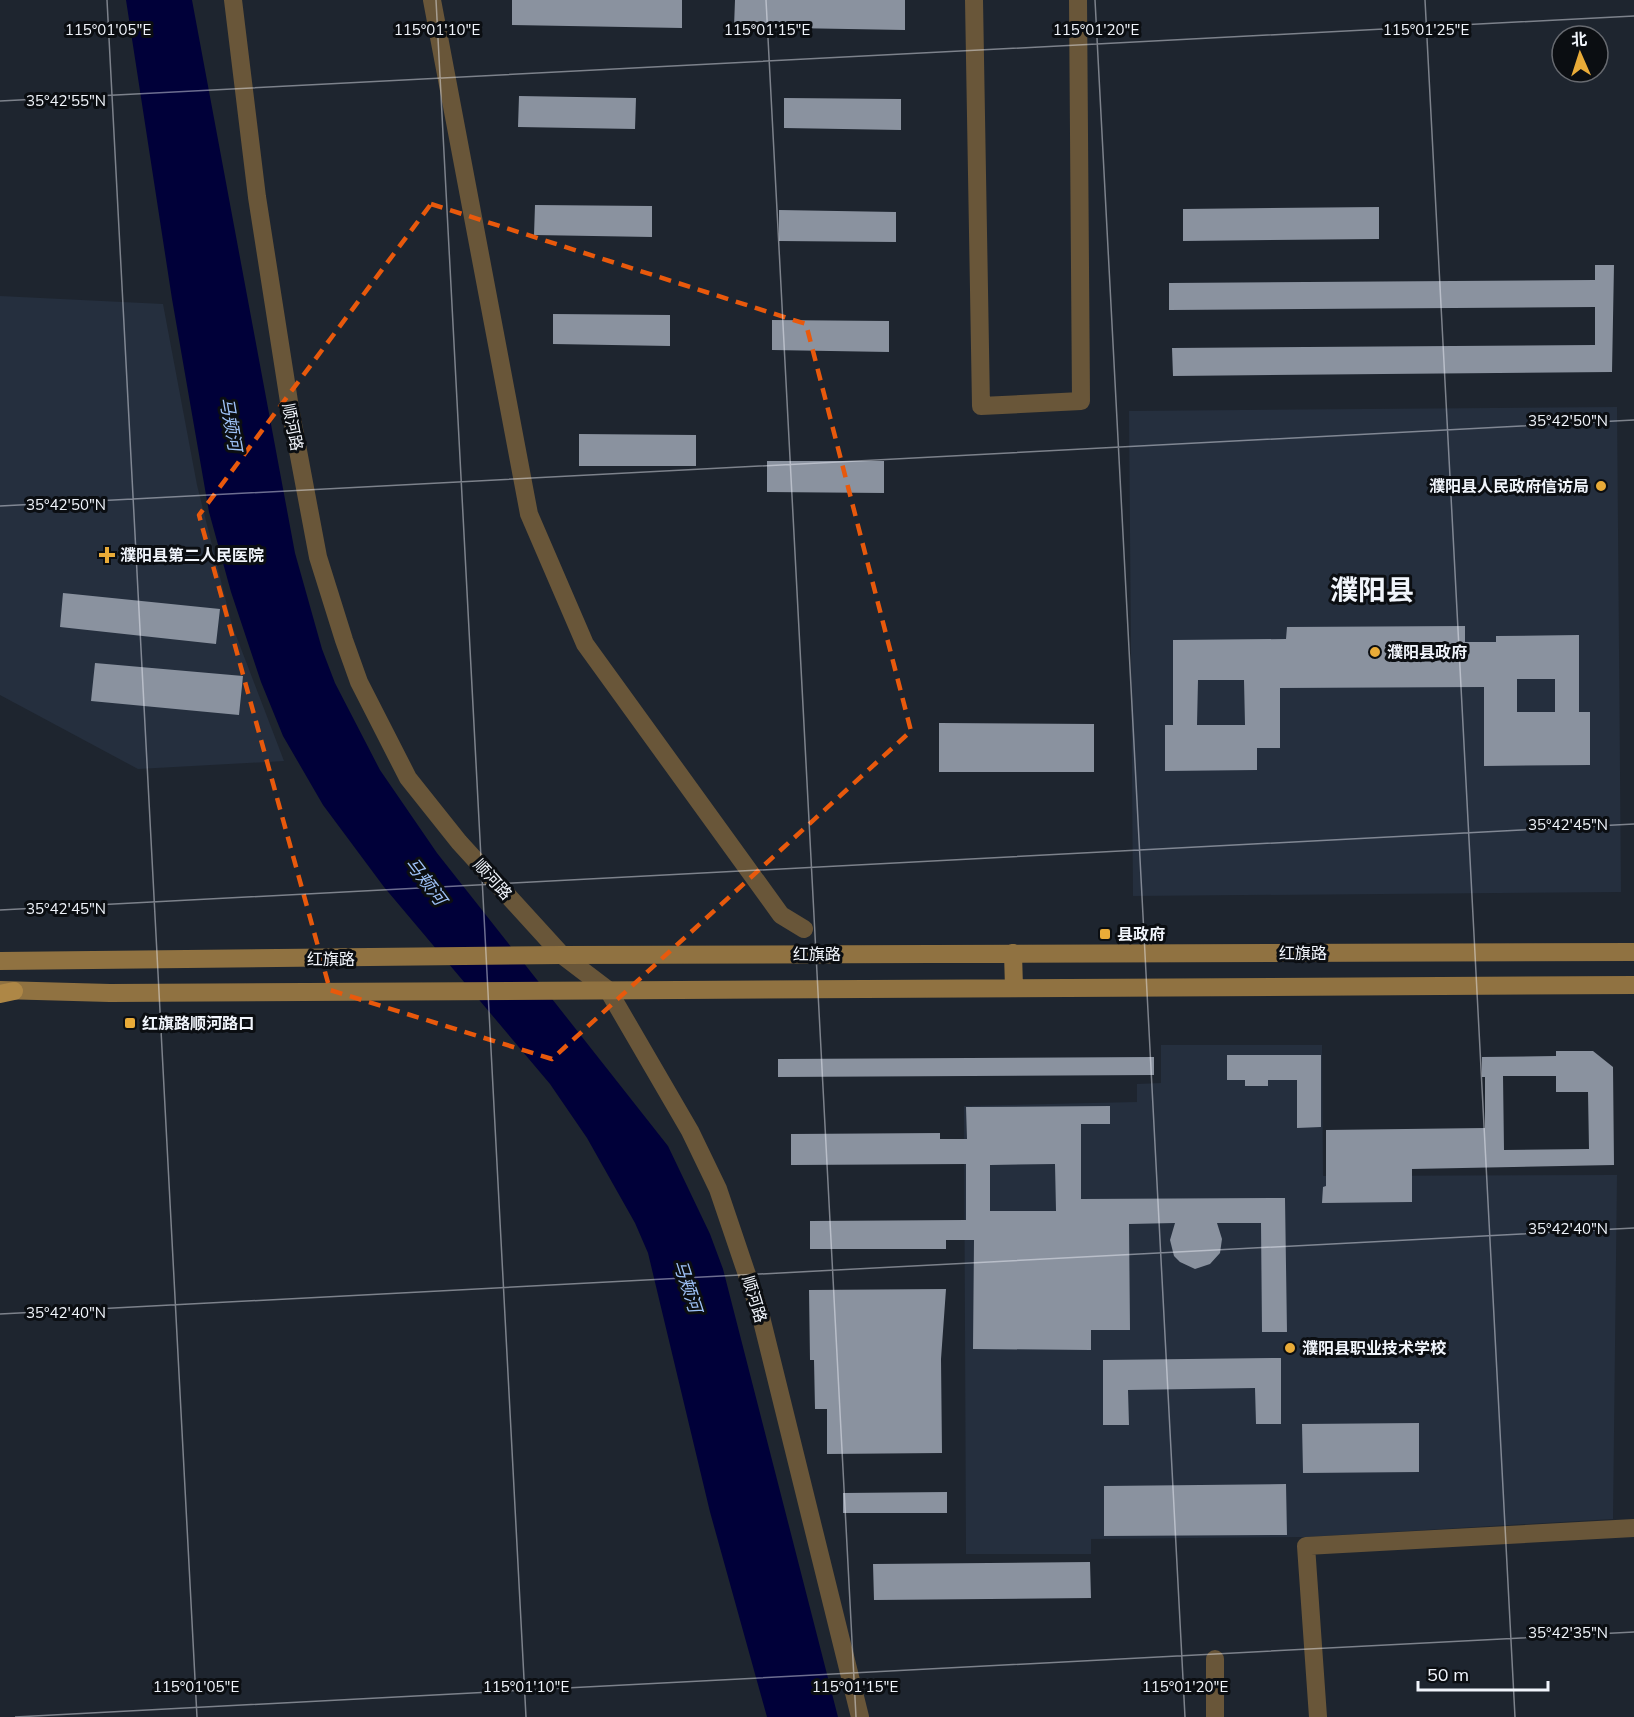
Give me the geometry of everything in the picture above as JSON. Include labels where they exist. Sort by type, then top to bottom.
[{"type":"main road","name":"红旗路","points":[[0,961],[562,955],[1634,952]]},
{"type":"main road","points":[[1013,953],[1014,988]]},
{"type":"main road","name":"红旗路","points":[[5,992],[1634,985]]},
{"type":"street","name":"顺河路","points":[[233,0],[257,197],[284,376],[318,557],[359,682],[408,778],[459,842],[562,955],[608,990],[690,1131],[718,1189],[738,1242],[760,1313],[860,1717]]},
{"type":"street","points":[[432,0],[529,514],[585,644],[781,915],[804,929]]},
{"type":"street","points":[[974,0],[981,405],[1081,401],[1078,0]]},
{"type":"street","points":[[1318,1717],[1305,1546],[1634,1528]]},
{"type":"street","points":[[1215,1659],[1215,1717]]},
{"type":"highlighted area","points":[[431,204],[806,324],[911,731],[552,1059],[330,990],[199,515]]},
{"type":"shaded area","name":"濮阳县第二人民医院","points":[[0,296],[163,304],[197,485],[232,625],[284,761],[138,769],[0,695]]},
{"type":"shaded area","name":"濮阳县政府","points":[[1617,407],[1621,892],[1133,896],[1129,411]]},
{"type":"shaded area","name":"濮阳县职业技术学校","points":[[1161,1045],[1322,1045],[1323,1176],[1617,1175],[1613,1519],[1307,1537],[1091,1539],[1091,1554],[966,1554],[964,1106],[1137,1102],[1137,1084],[1161,1083]]},
{"type":"water","name":"马颊河","points":[[126,0],[192,0],[295,553],[322,649],[335,683],[380,770],[437,853],[668,1146],[710,1234],[723,1269],[838,1717],[767,1717],[710,1512],[648,1253],[635,1223],[587,1138],[550,1084],[384,887],[323,805],[283,736],[261,682],[231,592],[209,512],[172,299]]},
{"type":"building","points":[[512,0],[682,0],[682,28],[512,25]]},
{"type":"building","points":[[735,0],[905,0],[905,30],[734,27]]},
{"type":"building","points":[[519,96],[636,98],[635,129],[518,127]]},
{"type":"building","points":[[784,98],[901,99],[901,130],[784,128]]},
{"type":"building","points":[[535,205],[652,206],[652,237],[534,235]]},
{"type":"building","points":[[1379,207],[1379,239],[1183,241],[1183,209]]},
{"type":"building","points":[[779,210],[896,212],[896,242],[779,241]]},
{"type":"building","points":[[1595,265],[1614,265],[1612,372],[1173,376],[1172,348],[1595,345],[1595,307],[1169,310],[1169,283],[1595,280]]},
{"type":"building","points":[[553,314],[670,315],[670,346],[553,344]]},
{"type":"building","points":[[772,320],[889,321],[889,352],[772,350]]},
{"type":"building","points":[[579,434],[696,435],[696,466],[579,466]]},
{"type":"building","points":[[767,461],[884,461],[884,493],[767,492]]},
{"type":"building","points":[[63,593],[220,609],[216,644],[60,627]]},
{"type":"building","points":[[1465,626],[1465,642],[1496,642],[1496,636],[1579,635],[1579,712],[1590,712],[1590,765],[1484,766],[1484,687],[1280,688],[1280,748],[1257,748],[1257,770],[1165,771],[1165,725],[1173,725],[1173,640],[1286,639],[1287,627]],"holes":[[[1517,679],[1555,679],[1555,712],[1517,712]],[[1198,680],[1244,680],[1245,725],[1197,725]]]},
{"type":"building","points":[[95,663],[243,676],[239,715],[91,701]]},
{"type":"building","points":[[939,723],[1094,724],[1094,772],[939,772]]},
{"type":"building","points":[[1556,1051],[1593,1051],[1613,1067],[1614,1165],[1412,1169],[1412,1202],[1322,1203],[1323,1187],[1326,1186],[1326,1130],[1485,1128],[1485,1077],[1482,1077],[1482,1057],[1556,1056]],"holes":[[[1503,1076],[1556,1076],[1556,1092],[1588,1092],[1589,1149],[1504,1150]]]},
{"type":"building","points":[[1227,1055],[1321,1055],[1321,1127],[1297,1128],[1297,1080],[1268,1080],[1268,1086],[1245,1086],[1245,1080],[1227,1080]]},
{"type":"building","points":[[1154,1057],[1154,1075],[778,1077],[778,1059]]},
{"type":"building","points":[[1110,1106],[1110,1124],[1081,1124],[1081,1199],[1285,1198],[1287,1332],[1262,1332],[1261,1223],[1217,1223],[1222,1239],[1220,1253],[1210,1264],[1195,1269],[1180,1262],[1174,1256],[1170,1240],[1175,1223],[1129,1224],[1130,1330],[1091,1330],[1091,1350],[973,1349],[974,1240],[946,1240],[946,1249],[810,1249],[810,1221],[966,1220],[966,1164],[791,1165],[791,1134],[940,1133],[940,1139],[967,1139],[966,1107]],"holes":[[[1055,1164],[1056,1211],[990,1211],[990,1165]]]},
{"type":"building","points":[[946,1289],[941,1359],[942,1453],[827,1454],[827,1409],[815,1409],[814,1360],[810,1360],[809,1290]]},
{"type":"building","points":[[1281,1358],[1281,1424],[1256,1424],[1255,1388],[1128,1390],[1129,1425],[1103,1425],[1103,1360]]},
{"type":"building","points":[[1419,1423],[1419,1472],[1303,1473],[1302,1424]]},
{"type":"building","points":[[1286,1484],[1287,1535],[1104,1536],[1104,1486]]},
{"type":"building","points":[[947,1492],[947,1513],[843,1513],[843,1493]]},
{"type":"building","points":[[1090,1562],[1091,1598],[874,1600],[873,1564]]},
{"type":"place","name":"濮阳县人民政府信访局","points":[[1601,486]]},
{"type":"place","name":"濮阳县第二人民医院","points":[[107,555]]},
{"type":"place","name":"濮阳县政府","points":[[1375,652]]},
{"type":"place","name":"县政府","points":[[1105,934]]},
{"type":"place","name":"红旗路顺河路口","points":[[130,1023]]},
{"type":"place","name":"濮阳县职业技术学校","points":[[1290,1348]]},
{"type":"district","name":"濮阳县","points":[[1372,589]]}]
